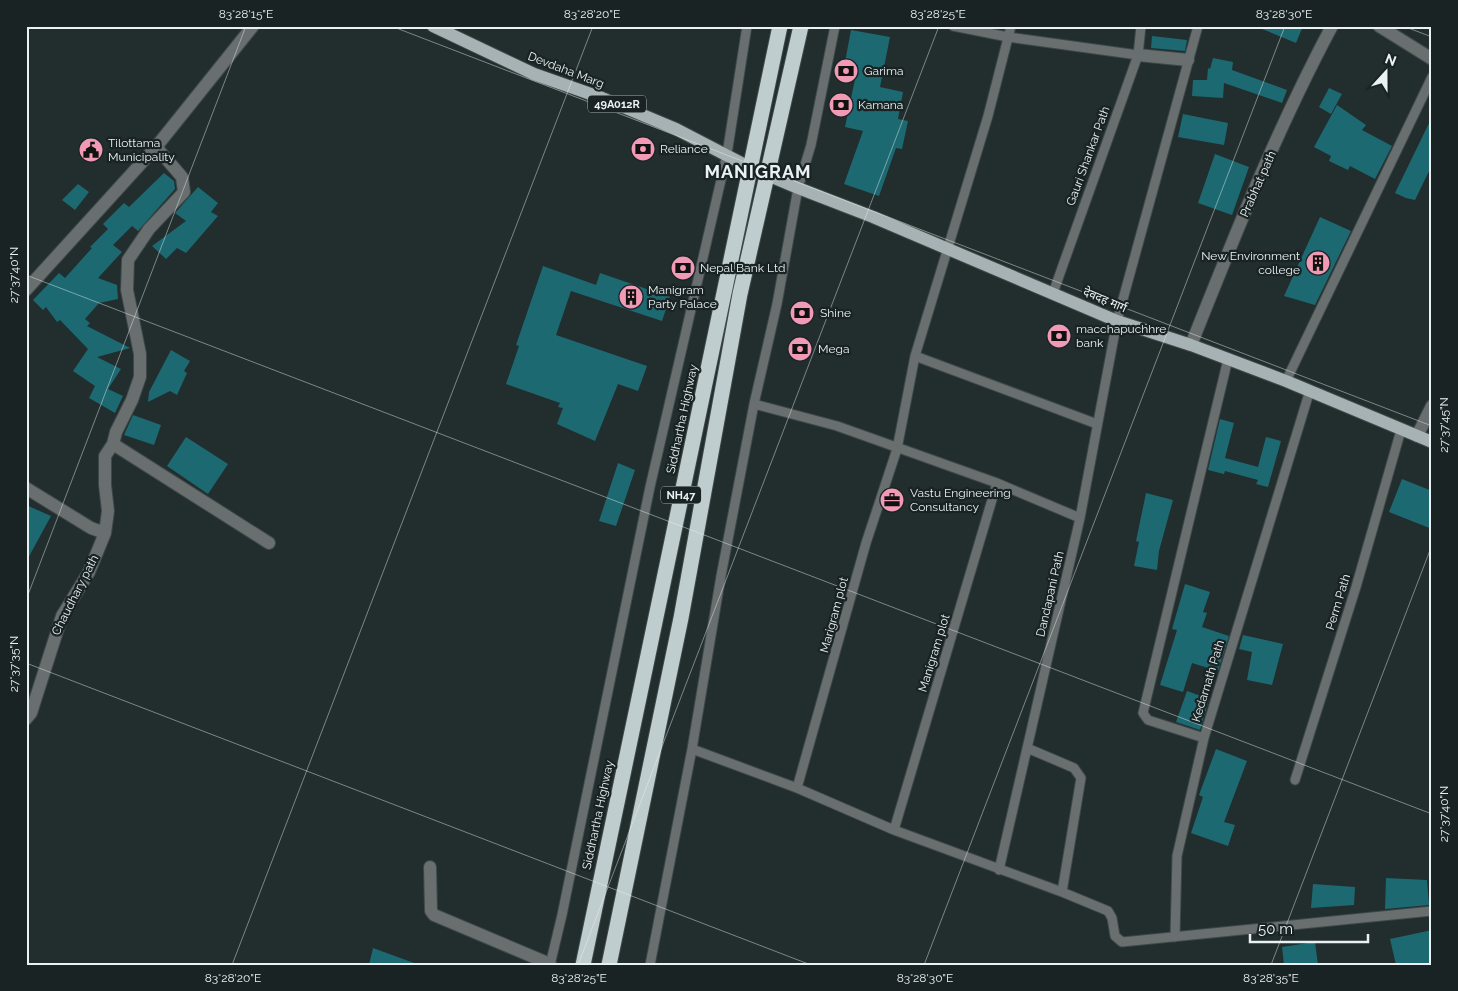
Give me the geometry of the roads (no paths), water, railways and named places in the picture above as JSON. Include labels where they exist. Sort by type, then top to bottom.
[{"type":"highway","name":"Siddhartha Highway","points":[[583,965],[780,26]]},
{"type":"highway","name":"NH47","points":[[609,965],[681,618],[740,294],[801,26]]},
{"type":"main road","name":"Devdaha Marg","points":[[433,26],[534,74],[602,98],[676,129],[751,168],[798,188]]},
{"type":"main road","name":"देवदह मार्ग","points":[[798,188],[873,217],[1117,321],[1191,345],[1310,390],[1432,442]]},
{"type":"street","points":[[26,290],[156,147],[253,26]]},
{"type":"street","name":"Prabhat path","points":[[1191,345],[1240,224],[1306,74],[1332,26]]},
{"type":"street","points":[[1380,26],[1432,59]]},
{"type":"street","points":[[1138,55],[1188,60]]},
{"type":"street","name":"Chaudhary path","points":[[28,714],[62,616],[89,572],[105,533],[108,511],[105,485],[106,456],[132,400],[140,377],[140,354],[127,290],[128,260],[149,229],[184,192],[182,176],[156,147]]},
{"type":"street","points":[[1417,436],[1432,406]]},
{"type":"street","points":[[113,444],[270,543]]},
{"type":"street","points":[[26,488],[83,523],[105,533]]},
{"type":"street","points":[[430,867],[431,912],[434,915],[550,964]]},
{"type":"lane","points":[[550,964],[650,487],[727,154],[747,26]]},
{"type":"lane","points":[[650,965],[692,749],[721,576],[754,404],[777,304],[798,188],[815,128],[835,26]]},
{"type":"lane","points":[[953,26],[1008,37],[1138,55]]},
{"type":"lane","name":"Marigram plot","points":[[797,788],[866,543],[897,449],[915,356],[949,250],[1011,26]]},
{"type":"lane","name":"Gauri Shankar Path","points":[[1053,293],[1138,55],[1141,26]]},
{"type":"lane","name":"Dandapani Path","points":[[999,870],[1080,518],[1117,321],[1198,26]]},
{"type":"lane","points":[[1286,381],[1432,77]]},
{"type":"lane","points":[[915,356],[1097,424]]},
{"type":"lane","name":"Kedarnath Path","points":[[1228,359],[1143,713],[1148,720],[1204,738],[1310,390]]},
{"type":"lane","points":[[754,404],[837,426],[897,449],[997,483],[1080,518]]},
{"type":"lane","name":"Perm Path","points":[[1295,780],[1356,587],[1401,430]]},
{"type":"lane","name":"Manigram plot","points":[[894,830],[997,483]]},
{"type":"lane","points":[[1175,937],[1177,856],[1204,738]]},
{"type":"lane","points":[[1027,748],[1074,768],[1081,778],[1062,892]]},
{"type":"lane","points":[[692,749],[797,788],[894,830],[1062,892],[1108,912],[1112,918],[1115,936],[1122,942],[1259,926],[1432,911]]},
{"type":"place","name":"Garima","points":[[846,71]]},
{"type":"place","name":"Kamana","points":[[841,105]]},
{"type":"place","name":"Reliance","points":[[643,149]]},
{"type":"place","name":"Tilottama Municipality","points":[[91,150]]},
{"type":"place","name":"New Environment college","points":[[1318,263]]},
{"type":"place","name":"Nepal Bank Ltd","points":[[683,268]]},
{"type":"place","name":"Manigram Party Palace","points":[[631,297]]},
{"type":"place","name":"Shine","points":[[802,313]]},
{"type":"place","name":"macchapuchhre bank","points":[[1059,336]]},
{"type":"place","name":"Mega","points":[[800,349]]},
{"type":"place","name":"Vastu Engineering Consultancy","points":[[892,500]]},
{"type":"district","name":"MANIGRAM","points":[[758,171]]}]
